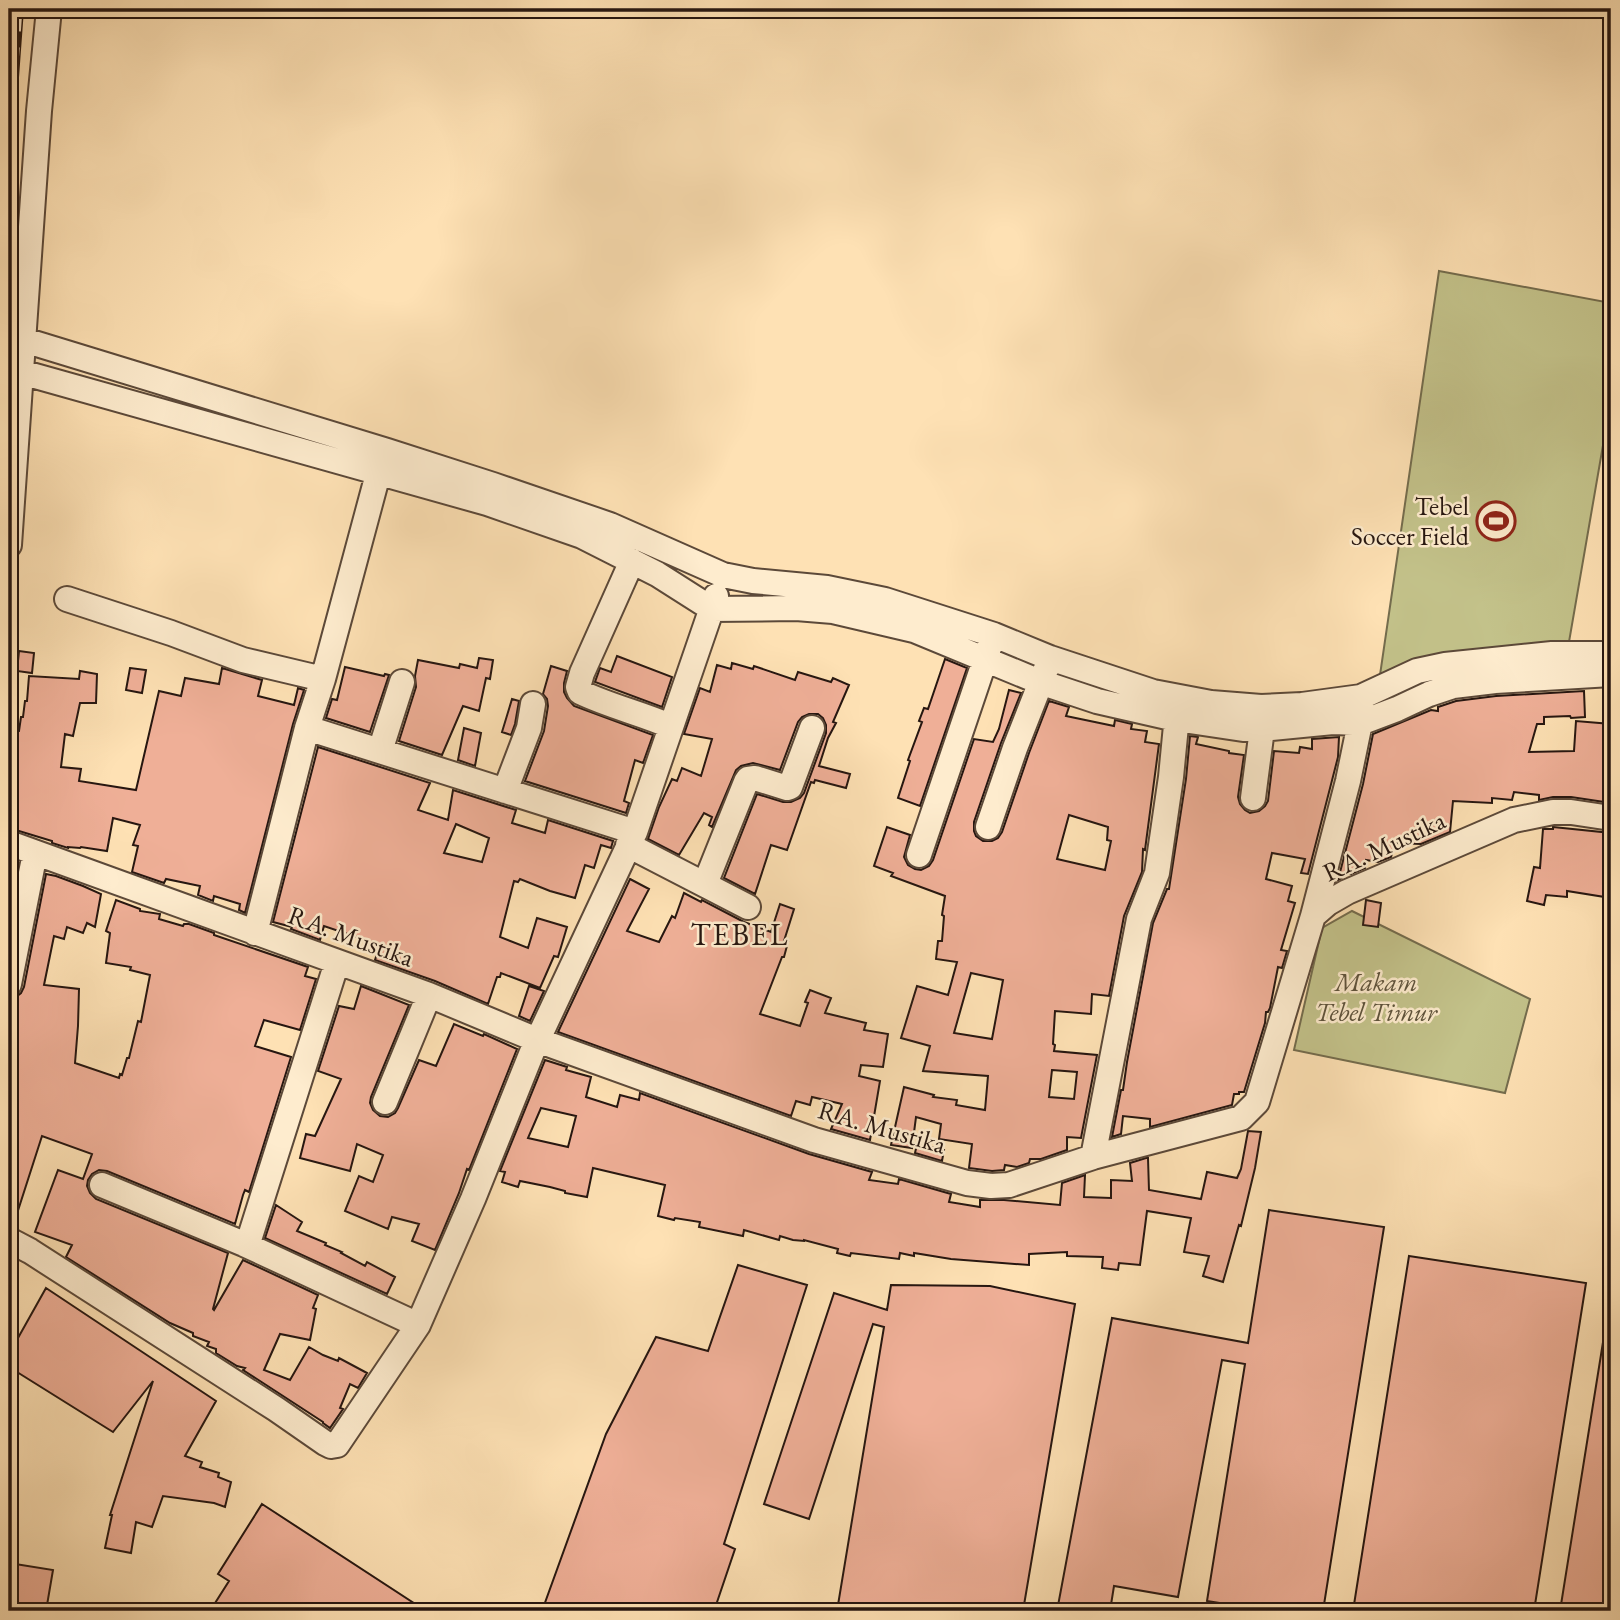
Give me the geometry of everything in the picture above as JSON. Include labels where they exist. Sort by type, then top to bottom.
[{"type":"street","points":[[9,545],[39,111],[49,9]]},
{"type":"street","points":[[23,356],[383,462],[493,485],[610,525],[717,592],[753,581],[827,588],[885,600],[1045,670],[1153,692],[1178,708],[1211,703],[1261,718],[1332,722],[1360,711],[1397,709],[1442,689],[1495,681],[1502,670],[1563,653],[1611,654]]},
{"type":"street","points":[[383,462],[487,503],[582,536],[657,574],[717,592],[833,611],[990,646]]},
{"type":"street","points":[[255,933],[307,728],[383,462]]},
{"type":"street","points":[[632,561],[582,673],[578,689],[602,703],[670,726]]},
{"type":"street","points":[[9,1240],[276,1409],[325,1443],[337,1445],[418,1325],[473,1199],[537,1040],[632,839],[717,592]]},
{"type":"street","points":[[66,599],[243,660],[323,679]]},
{"type":"street","points":[[919,855],[990,646]]},
{"type":"street","points":[[988,827],[1045,670]]},
{"type":"street","points":[[1502,670],[1611,674]]},
{"type":"street","points":[[380,751],[402,682]]},
{"type":"street","points":[[505,791],[529,727],[533,704]]},
{"type":"street","points":[[1093,1157],[1139,919],[1157,873],[1178,708]]},
{"type":"street","points":[[1313,916],[1348,781],[1360,711]]},
{"type":"street","points":[[1252,797],[1261,718]]},
{"type":"street","points":[[307,728],[505,791],[632,839],[748,907]]},
{"type":"street","points":[[705,884],[748,779],[755,778],[790,787],[812,728]]},
{"type":"street","name":"RA. Mustika","points":[[9,843],[429,995],[537,1040],[814,1140],[967,1183],[991,1186],[1009,1185],[1093,1157],[1241,1118],[1257,1102],[1313,916],[1328,903],[1347,892],[1514,820],[1553,812],[1611,818]]},
{"type":"street","points":[[9,984],[34,853]]},
{"type":"street","points":[[244,1244],[249,1240],[337,962]]},
{"type":"street","points":[[385,1102],[429,995]]},
{"type":"street","points":[[102,1185],[244,1244],[418,1325]]},
{"type":"green space","name":"Tebel Soccer Field","points":[[1439,271],[1611,303],[1611,399],[1569,642],[1380,675]]},
{"type":"green space","name":"Makam Tebel Timur","points":[[1352,911],[1530,999],[1505,1093],[1294,1050],[1322,928]]},
{"type":"building","points":[[19,651],[34,653],[32,673],[17,671]]},
{"type":"building","points":[[617,656],[672,677],[662,707],[595,682],[600,668],[611,672]]},
{"type":"building","points":[[479,658],[493,660],[490,679],[486,678],[479,711],[463,706],[442,755],[399,741],[416,687],[418,660],[459,668],[460,664],[477,668]]},
{"type":"building","points":[[945,659],[967,668],[920,806],[898,798],[922,722],[919,721],[924,708],[928,709]]},
{"type":"building","points":[[732,663],[753,669],[754,666],[795,680],[798,672],[831,682],[833,678],[849,685],[833,722],[836,723],[819,766],[850,774],[846,788],[815,780],[814,783],[811,782],[787,850],[771,845],[755,894],[724,878],[757,794],[791,802],[804,793],[826,733],[826,725],[818,714],[809,714],[798,722],[780,770],[753,763],[736,770],[712,827],[709,825],[712,817],[704,813],[679,855],[648,839],[672,779],[677,781],[682,768],[701,776],[712,739],[684,734],[700,688],[710,692],[717,665],[731,669]]},
{"type":"building","points":[[551,666],[567,671],[564,692],[574,706],[653,735],[643,763],[635,760],[624,801],[629,803],[626,813],[525,781],[544,731],[548,706],[543,694]]},
{"type":"building","points":[[345,667],[389,675],[370,732],[326,718],[332,699],[337,700]]},
{"type":"building","points":[[130,668],[146,670],[142,693],[126,690]]},
{"type":"building","points":[[222,668],[262,680],[258,696],[294,705],[298,688],[304,690],[245,913],[239,910],[240,904],[214,896],[213,901],[198,895],[200,886],[166,879],[164,883],[132,872],[138,846],[133,845],[140,825],[113,818],[107,851],[68,848],[9,828],[10,730],[19,731],[27,701],[29,676],[79,679],[80,671],[97,674],[96,703],[80,703],[73,736],[65,734],[61,767],[81,769],[79,781],[136,790],[159,691],[181,696],[185,678],[219,684]]},
{"type":"building","points":[[1009,690],[1021,693],[974,822],[976,836],[983,841],[992,841],[1002,832],[1049,701],[1069,707],[1066,716],[1114,726],[1115,720],[1132,724],[1131,729],[1147,731],[1145,742],[1159,744],[1142,872],[1124,916],[1109,996],[1092,994],[1091,1014],[1055,1011],[1054,1051],[1097,1055],[1081,1138],[1067,1137],[1067,1150],[1041,1159],[1030,1159],[1029,1163],[1017,1167],[1005,1165],[1004,1170],[992,1171],[969,1168],[972,1144],[939,1139],[941,1124],[916,1117],[912,1148],[891,1145],[904,1087],[934,1095],[933,1097],[957,1100],[956,1105],[985,1110],[988,1076],[923,1071],[930,1046],[901,1038],[917,986],[948,995],[957,962],[936,959],[938,941],[942,941],[945,896],[891,876],[893,873],[874,866],[887,827],[910,835],[904,857],[908,865],[921,870],[929,866],[974,739],[993,742]],"holes":[[[1069,815],[1108,827],[1107,840],[1111,841],[1105,870],[1057,859]],[[971,973],[1003,980],[992,1039],[954,1033]],[[1052,1070],[1077,1072],[1074,1099],[1049,1097]]]},
{"type":"building","points":[[1584,691],[1585,717],[1544,717],[1544,724],[1537,724],[1529,752],[1574,751],[1576,721],[1611,724],[1611,803],[1571,797],[1539,800],[1539,795],[1514,792],[1512,800],[1492,798],[1492,803],[1453,801],[1450,832],[1421,844],[1395,843],[1391,857],[1378,862],[1366,860],[1365,868],[1351,874],[1342,873],[1342,878],[1338,880],[1373,734],[1431,710],[1438,711],[1438,707],[1456,701]]},
{"type":"building","points":[[512,699],[519,701],[511,735],[502,732]]},
{"type":"building","points":[[464,728],[481,733],[475,766],[458,760]]},
{"type":"building","points":[[1190,736],[1198,737],[1196,744],[1244,755],[1238,797],[1240,804],[1250,813],[1259,811],[1268,801],[1274,751],[1299,753],[1300,747],[1312,749],[1312,739],[1339,737],[1338,757],[1308,874],[1301,873],[1305,859],[1272,853],[1266,879],[1292,886],[1288,901],[1295,903],[1281,950],[1287,951],[1282,968],[1278,967],[1270,1008],[1266,1012],[1244,1092],[1234,1094],[1232,1105],[1150,1127],[1150,1119],[1123,1116],[1121,1134],[1112,1137],[1153,923],[1169,889]]},
{"type":"building","points":[[318,747],[430,783],[418,810],[448,820],[453,790],[516,810],[512,823],[545,833],[548,820],[613,841],[611,848],[601,845],[594,868],[585,865],[575,898],[520,879],[518,882],[514,881],[500,937],[528,948],[537,918],[567,927],[558,957],[554,956],[540,988],[501,973],[500,977],[497,977],[488,1004],[435,981],[375,960],[380,945],[324,926],[320,940],[291,929],[292,927],[273,922]],"holes":[[[456,824],[489,838],[482,862],[444,853]]]},
{"type":"building","points":[[1553,827],[1611,833],[1611,898],[1567,891],[1567,897],[1546,895],[1544,905],[1527,901],[1534,867],[1540,868],[1543,829]]},
{"type":"building","points":[[46,874],[101,894],[95,927],[87,923],[83,933],[67,927],[64,939],[54,936],[44,985],[79,989],[75,1063],[119,1078],[129,1058],[138,1021],[141,1022],[150,975],[130,970],[131,967],[106,963],[110,933],[106,931],[116,900],[140,911],[160,914],[159,919],[183,926],[189,924],[308,967],[305,976],[316,979],[300,1030],[264,1020],[255,1046],[291,1057],[249,1192],[245,1190],[235,1224],[107,1171],[99,1170],[92,1174],[87,1186],[96,1199],[228,1253],[214,1310],[243,1260],[318,1295],[313,1308],[316,1309],[310,1340],[280,1334],[264,1370],[290,1380],[309,1347],[338,1361],[339,1358],[367,1373],[358,1388],[350,1384],[340,1408],[343,1409],[330,1428],[243,1370],[245,1368],[216,1353],[216,1349],[207,1346],[209,1342],[170,1323],[66,1257],[72,1245],[35,1232],[58,1170],[83,1179],[92,1154],[42,1136],[13,1226],[9,1225],[9,1005],[14,1006],[16,997],[24,987]]},
{"type":"building","points":[[630,879],[649,889],[627,931],[659,942],[672,916],[675,918],[684,893],[771,932],[780,904],[794,909],[784,941],[788,942],[784,957],[760,1014],[800,1026],[810,990],[831,998],[825,1013],[866,1023],[864,1030],[888,1034],[883,1067],[861,1065],[859,1076],[880,1081],[870,1140],[831,1129],[842,1104],[812,1097],[810,1105],[796,1101],[791,1116],[558,1032]]},
{"type":"building","points":[[1366,900],[1381,903],[1378,927],[1363,925]]},
{"type":"building","points":[[361,986],[409,1005],[371,1097],[373,1110],[380,1116],[388,1117],[395,1113],[419,1060],[436,1066],[454,1024],[517,1049],[435,1250],[412,1241],[419,1224],[392,1217],[388,1229],[345,1211],[359,1176],[373,1182],[383,1155],[357,1144],[350,1171],[300,1158],[306,1134],[315,1136],[341,1079],[318,1071],[339,1006],[354,1009]]},
{"type":"building","points":[[529,986],[544,991],[530,1021],[519,1016]]},
{"type":"building","points":[[545,1060],[567,1067],[566,1070],[591,1077],[586,1097],[617,1107],[620,1095],[639,1100],[640,1093],[809,1154],[872,1172],[869,1180],[898,1184],[899,1179],[951,1194],[949,1202],[980,1207],[980,1200],[1060,1205],[1062,1183],[1085,1175],[1084,1197],[1111,1198],[1111,1180],[1132,1181],[1130,1163],[1146,1158],[1149,1190],[1201,1199],[1207,1172],[1237,1178],[1248,1131],[1261,1132],[1241,1226],[1239,1225],[1223,1282],[1203,1276],[1209,1256],[1184,1252],[1191,1218],[1147,1211],[1140,1265],[1119,1263],[1118,1270],[1102,1268],[1103,1257],[1067,1256],[1067,1252],[1029,1254],[1029,1265],[951,1259],[914,1253],[914,1256],[900,1253],[899,1259],[851,1253],[850,1256],[837,1253],[838,1249],[804,1240],[780,1236],[779,1240],[744,1230],[743,1236],[699,1227],[700,1222],[658,1216],[665,1185],[593,1168],[587,1197],[520,1181],[518,1187],[502,1182],[505,1172],[500,1171]],"holes":[[[541,1108],[576,1116],[568,1147],[528,1138]]]},
{"type":"building","points":[[917,1144],[944,1150],[942,1161],[915,1153]]},
{"type":"building","points":[[276,1205],[302,1222],[297,1231],[326,1243],[325,1245],[365,1266],[367,1262],[395,1277],[387,1294],[265,1238]]},
{"type":"building","points":[[1269,1210],[1384,1227],[1323,1611],[1270,1611],[1207,1601],[1245,1364],[1222,1360],[1178,1597],[1114,1586],[1110,1611],[1057,1611],[1112,1318],[1248,1343]]},
{"type":"building","points":[[1409,1256],[1586,1283],[1534,1611],[1353,1611]]},
{"type":"building","points":[[738,1265],[807,1285],[724,1544],[735,1549],[714,1611],[542,1611],[606,1434],[656,1337],[708,1351]]},
{"type":"building","points":[[891,1285],[990,1286],[1075,1304],[1023,1611],[837,1611],[884,1327],[873,1324],[809,1519],[764,1504],[834,1293],[887,1310]]},
{"type":"building","points":[[46,1288],[216,1401],[185,1456],[202,1462],[200,1467],[219,1473],[218,1477],[231,1482],[225,1507],[163,1496],[152,1527],[136,1522],[131,1553],[105,1548],[110,1515],[153,1381],[113,1432],[9,1367],[9,1354]]},
{"type":"building","points":[[1604,1336],[1611,1337],[1611,1611],[1560,1611]]},
{"type":"building","points":[[262,1504],[426,1611],[210,1611],[229,1581],[218,1574]]},
{"type":"building","points":[[9,1563],[53,1570],[46,1611],[9,1611]]},
{"type":"railway","points":[[9,159],[20,9]]},
{"type":"place","name":"Tebel Soccer Field","points":[[1496,521]]},
{"type":"district","name":"TEBEL","points":[[740,934]]}]
